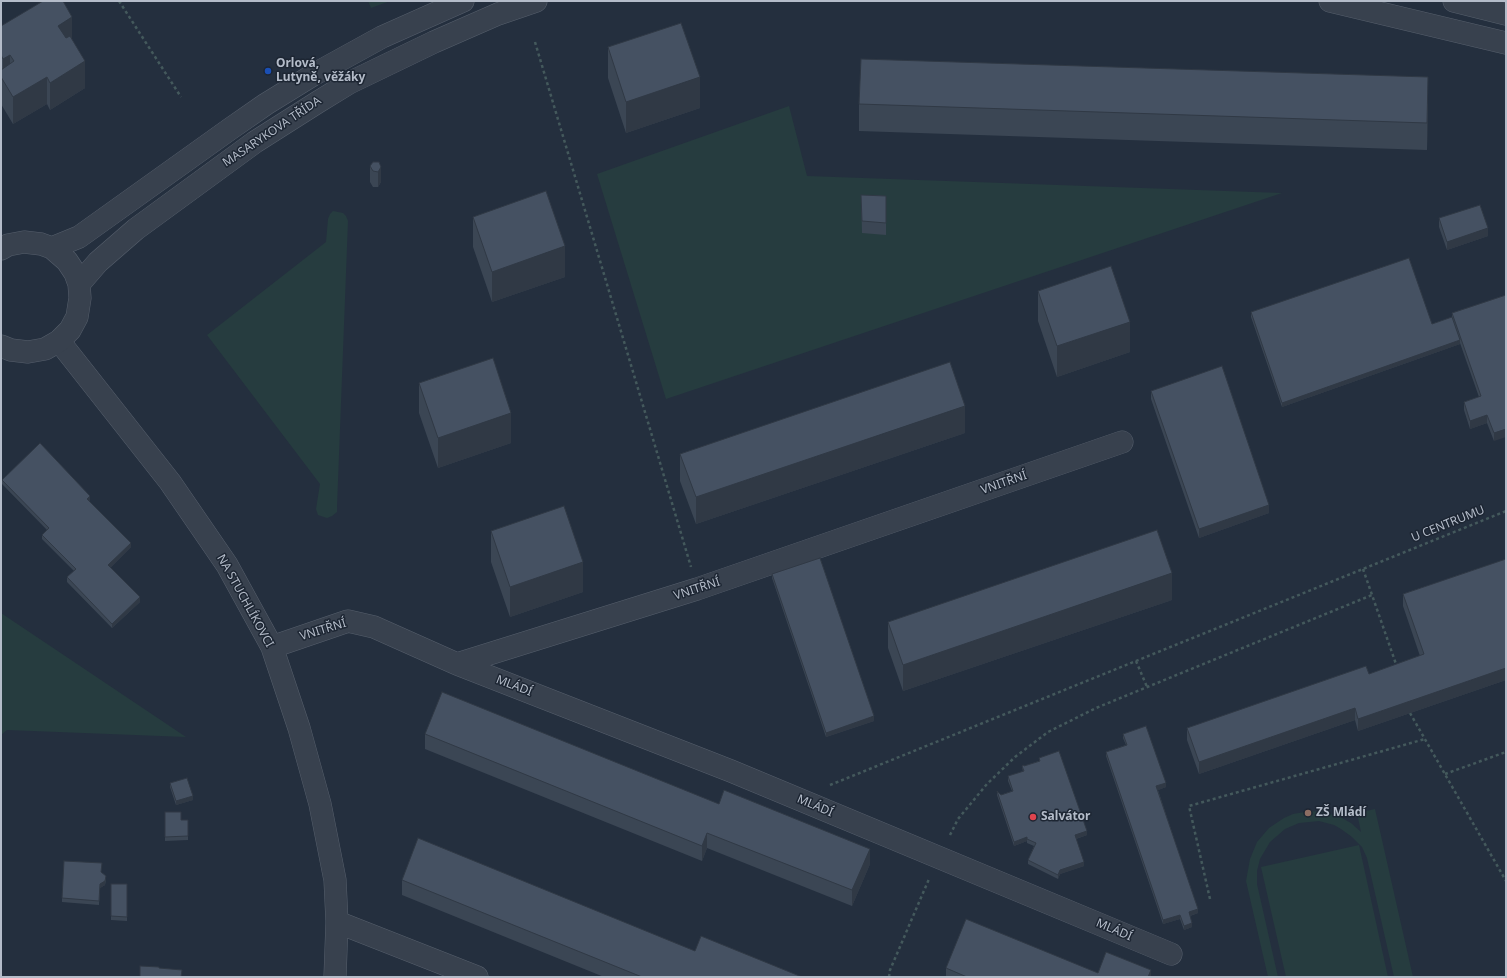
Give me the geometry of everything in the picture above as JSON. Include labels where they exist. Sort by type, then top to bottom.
[{"type":"street","name":"MASARYKOVA TŘÍDA","points":[[52,248],[79,237],[230,128],[313,75],[382,37],[462,1]]},
{"type":"street","name":"MASARYKOVA TŘÍDA","points":[[79,284],[98,262],[136,229],[255,142],[318,102],[349,83],[434,42],[498,14],[536,1]]},
{"type":"street","points":[[1330,1],[1506,43]]},
{"type":"street","points":[[1454,1],[1506,14]]},
{"type":"street","points":[[1,249],[8,245],[24,242],[40,244],[52,248],[66,261],[75,273],[79,284],[80,298],[77,317],[70,330],[59,341],[45,349],[28,352],[11,350],[1,346]]},
{"type":"street","name":"NA STUCHLÍKOVCI","points":[[59,341],[170,482],[227,565],[272,647],[299,728],[320,804],[335,880],[335,977]]},
{"type":"street","name":"VNITŘNÍ","points":[[272,647],[348,621],[374,627],[457,664],[697,589],[1122,442]]},
{"type":"street","name":"MLÁDÍ","points":[[457,664],[796,798],[1171,954]]},
{"type":"street","points":[[336,922],[477,977]]},
{"type":"path","points":[[119,1],[181,97]]},
{"type":"path","points":[[535,42],[697,589]]},
{"type":"path","name":"U CENTRUMU","points":[[796,798],[1506,511]]},
{"type":"path","points":[[1363,569],[1397,668]]},
{"type":"path","points":[[889,977],[890,970],[938,857],[958,819],[987,784],[1015,757],[1048,732],[1096,708],[1372,595]]},
{"type":"path","points":[[1136,661],[1147,687]]},
{"type":"path","points":[[1410,713],[1506,881]]},
{"type":"path","points":[[1210,899],[1189,806],[1425,739]]},
{"type":"path","points":[[1445,774],[1506,752]]},
{"type":"green space","points":[[368,1],[390,1],[371,8]]},
{"type":"green space","points":[[789,106],[807,176],[1282,193],[666,399],[597,174]]},
{"type":"green space","points":[[333,211],[343,213],[348,221],[337,512],[327,518],[318,515],[316,509],[320,484],[207,335],[326,242],[328,219]]},
{"type":"green space","points":[[1,613],[186,737],[7,730],[1,735]]},
{"type":"green space","points":[[1375,809],[1413,977],[1394,977],[1367,858],[1362,847],[1341,829],[1334,825],[1319,821],[1299,823],[1285,829],[1270,842],[1260,859],[1257,871],[1257,884],[1278,977],[1268,977],[1246,881],[1250,859],[1257,842],[1269,828],[1284,818],[1293,814],[1311,811],[1327,813],[1340,817],[1351,823],[1361,832],[1357,813]]},
{"type":"green space","points":[[1359,845],[1388,977],[1286,977],[1261,867]]},
{"type":"building","points":[[43,1],[63,1],[72,17],[58,26],[66,38],[70,36],[85,61],[50,83],[47,77],[13,97],[1,77],[1,70],[14,61],[10,55],[3,59],[1,55],[1,26]]},
{"type":"building","points":[[681,23],[700,77],[626,102],[608,47]]},
{"type":"building","points":[[861,59],[1428,77],[1427,123],[859,104]]},
{"type":"building","points":[[373,162],[379,162],[381,167],[378,172],[373,171],[370,166]]},
{"type":"building","points":[[546,191],[565,246],[492,272],[473,217]]},
{"type":"building","points":[[861,195],[886,196],[886,223],[862,221]]},
{"type":"building","points":[[1480,205],[1488,228],[1447,242],[1439,218]]},
{"type":"building","points":[[1409,258],[1432,324],[1452,317],[1460,340],[1282,403],[1251,312]]},
{"type":"building","points":[[1111,266],[1130,322],[1057,346],[1038,291]]},
{"type":"building","points":[[1506,295],[1506,429],[1494,433],[1487,415],[1470,421],[1464,402],[1481,396],[1452,313]]},
{"type":"building","points":[[493,358],[511,413],[438,438],[419,383]]},
{"type":"building","points":[[950,362],[965,406],[696,497],[680,454]]},
{"type":"building","points":[[1222,366],[1269,505],[1199,529],[1151,391]]},
{"type":"building","points":[[40,443],[90,496],[87,499],[131,543],[108,565],[140,597],[112,624],[67,577],[76,569],[42,535],[49,528],[2,480]]},
{"type":"building","points":[[564,506],[583,562],[510,587],[491,531]]},
{"type":"building","points":[[1157,530],[1172,573],[903,665],[888,622]]},
{"type":"building","points":[[820,558],[874,716],[826,733],[772,574]]},
{"type":"building","points":[[1506,559],[1506,668],[1358,719],[1355,708],[1199,762],[1187,728],[1366,666],[1369,674],[1424,654],[1403,594]]},
{"type":"building","points":[[442,692],[719,804],[724,790],[870,849],[852,890],[707,833],[702,846],[425,734]]},
{"type":"building","points":[[1146,726],[1166,783],[1156,786],[1198,909],[1189,912],[1192,923],[1184,926],[1180,915],[1163,920],[1106,752],[1127,745],[1123,734]]},
{"type":"building","points":[[1059,751],[1087,831],[1075,835],[1084,862],[1060,870],[1058,875],[1028,860],[1036,843],[1027,839],[1027,837],[1014,842],[997,791],[1001,795],[1013,791],[1008,776],[1024,771],[1022,766],[1024,765],[1040,761],[1039,758]]},
{"type":"building","points":[[187,778],[193,796],[176,801],[170,783]]},
{"type":"building","points":[[165,812],[181,812],[181,820],[188,820],[188,836],[165,837]]},
{"type":"building","points":[[418,838],[695,951],[701,936],[802,977],[642,977],[402,880]]},
{"type":"building","points":[[64,861],[102,863],[101,872],[106,876],[105,881],[100,884],[99,901],[62,898]]},
{"type":"building","points":[[111,884],[127,884],[127,917],[111,916]]},
{"type":"building","points":[[966,919],[1098,973],[1106,952],[1151,970],[1148,977],[967,977],[946,968]]},
{"type":"building","points":[[140,966],[182,970],[181,977],[140,977]]},
{"type":"place","name":"Orlová, Lutyně, věžáky","points":[[268,71]]},
{"type":"place","name":"ZŠ Mládí","points":[[1308,813]]},
{"type":"place","name":"Salvátor","points":[[1033,817]]}]
